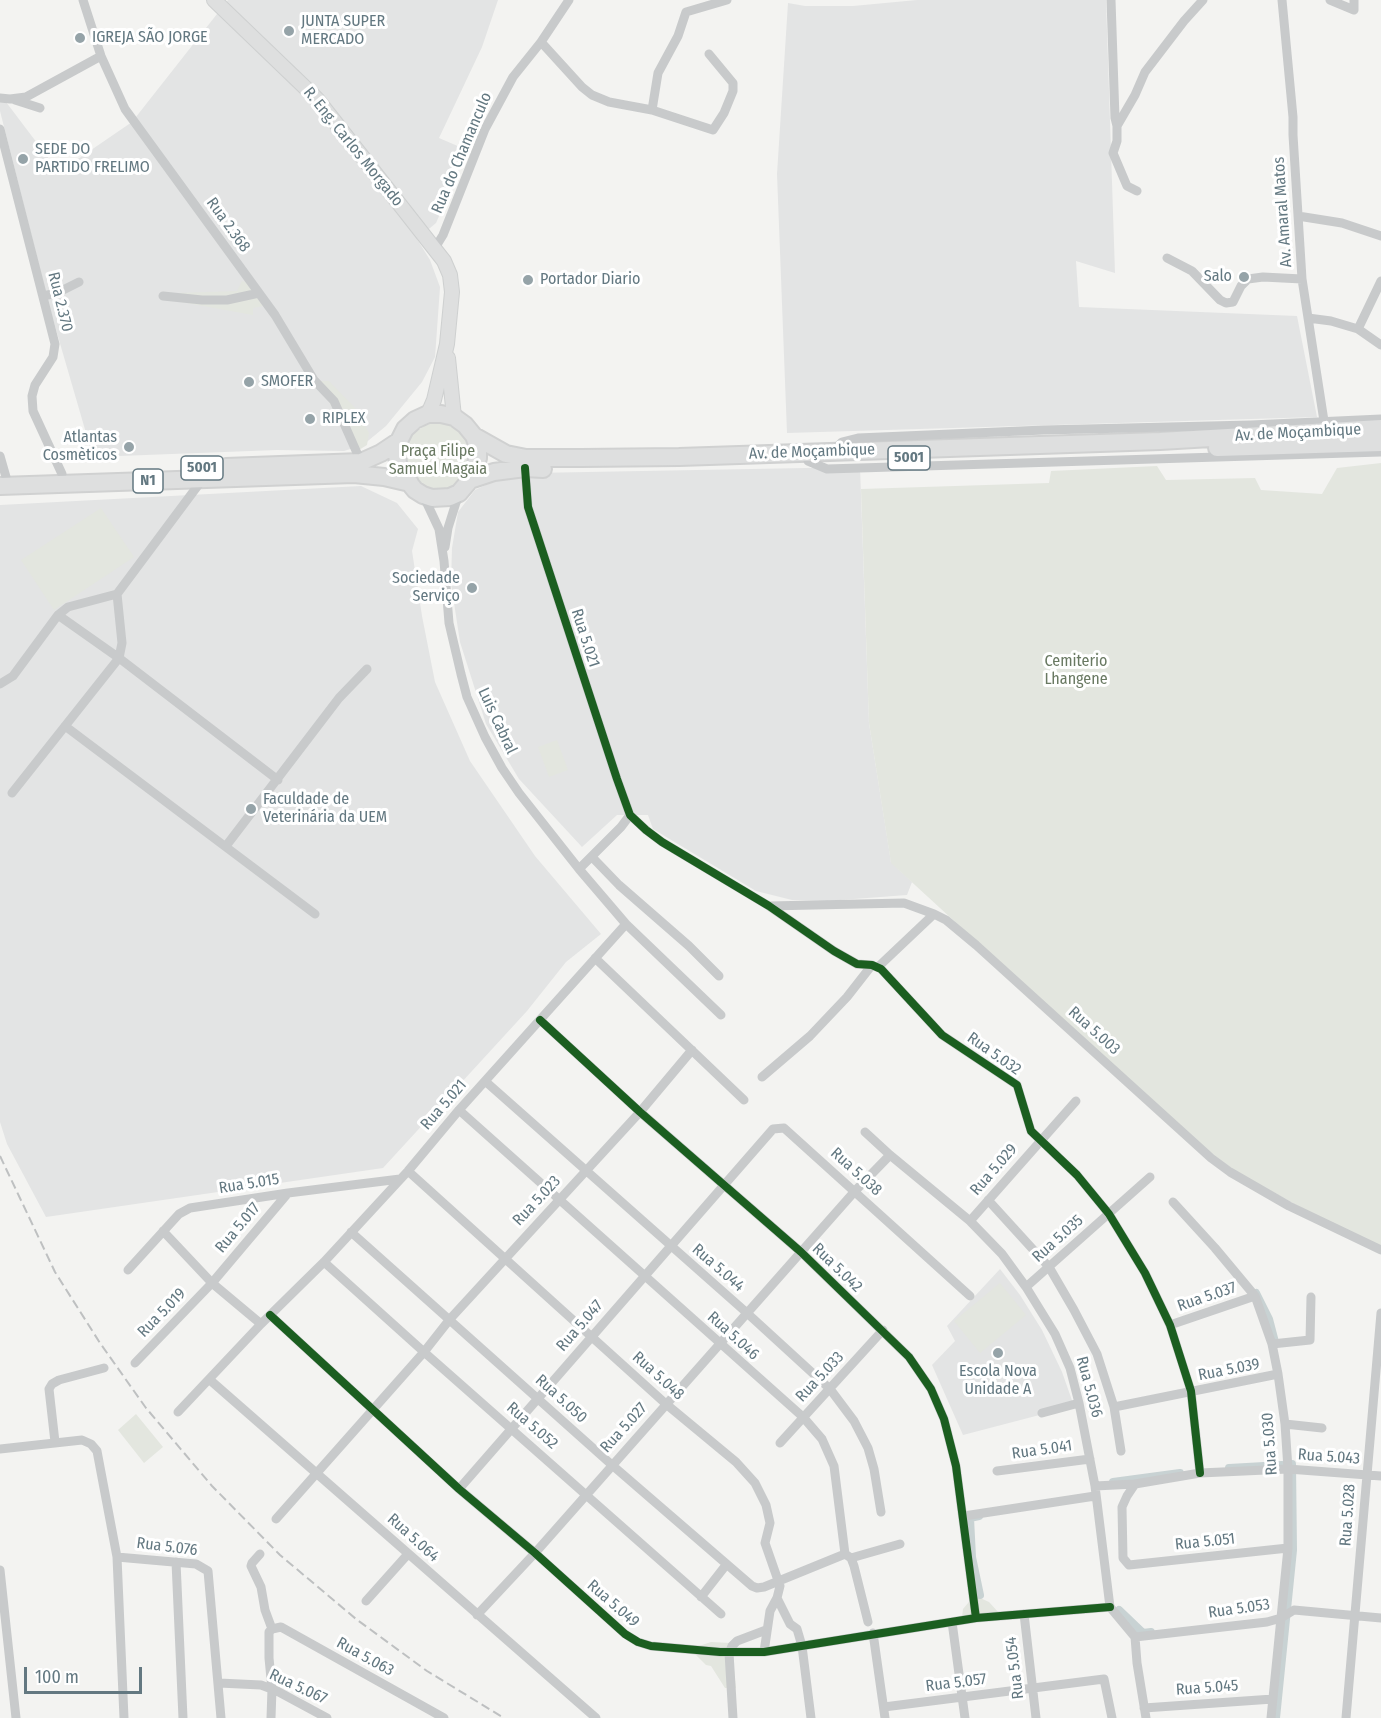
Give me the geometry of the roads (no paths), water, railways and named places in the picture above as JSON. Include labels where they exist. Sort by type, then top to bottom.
[{"type":"highway","name":"5001","points":[[2,480],[62,474],[361,462],[399,441],[405,429],[428,414]]},
{"type":"highway","points":[[399,441],[398,464],[402,474],[423,495],[441,499],[459,493],[470,480],[478,458],[478,447],[474,436],[454,417],[428,414]]},
{"type":"highway","name":"Av. de Moçambique","points":[[474,436],[507,454],[526,458],[679,457],[1160,441],[1381,428]]},
{"type":"highway","name":"Av. de Moçambique","points":[[470,480],[494,472],[525,468],[1381,443]]},
{"type":"highway","name":"N1","points":[[2,480],[202,480],[370,475],[410,483]]},
{"type":"street","name":"Rua 2.368","points":[[83,0],[101,56],[125,108],[275,315],[314,380],[334,401],[361,462]]},
{"type":"street","name":"R. Eng. Carlos Morgado","points":[[214,0],[317,99],[435,248],[447,268],[451,283],[447,344]]},
{"type":"street","name":"Rua do Chamanculo","points":[[435,248],[443,235],[485,129],[513,77],[543,39],[569,0]]},
{"type":"street","points":[[652,111],[658,73],[678,36],[686,12],[727,0]]},
{"type":"street","points":[[1111,0],[1114,118],[1117,126],[1117,141],[1113,153],[1127,186],[1137,191]]},
{"type":"street","points":[[1117,126],[1145,72],[1203,0]]},
{"type":"street","name":"Av. Amaral Matos","points":[[1282,0],[1293,117],[1302,279],[1324,421]]},
{"type":"street","points":[[1330,0],[1354,10],[1354,0]]},
{"type":"street","points":[[543,39],[582,87],[592,95],[609,102],[652,111],[711,130],[715,128],[733,91],[733,83],[709,54]]},
{"type":"street","points":[[5,98],[26,97],[101,56]]},
{"type":"street","points":[[5,98],[40,108]]},
{"type":"street","name":"Rua 2.370","points":[[0,129],[56,344],[56,351],[35,385],[32,396],[33,411],[62,474]]},
{"type":"street","points":[[1298,216],[1342,223],[1381,236]]},
{"type":"street","points":[[1167,258],[1192,271],[1220,300],[1226,303],[1233,302],[1241,286],[1248,279],[1263,277],[1302,279]]},
{"type":"street","points":[[1358,329],[1381,281]]},
{"type":"street","points":[[43,296],[57,293],[79,282]]},
{"type":"street","points":[[163,296],[227,300],[258,293]]},
{"type":"street","points":[[1308,318],[1331,321],[1358,329],[1381,345]]},
{"type":"street","points":[[428,414],[434,400],[447,344]]},
{"type":"street","points":[[447,344],[454,417]]},
{"type":"street","points":[[833,451],[842,442],[864,438],[1381,419]]},
{"type":"street","points":[[808,461],[827,469],[1381,452]]},
{"type":"street","points":[[0,456],[2,480]]},
{"type":"street","name":"Rua 5.021","points":[[525,468],[528,507],[630,815]]},
{"type":"street","points":[[0,684],[12,676],[58,615],[68,607],[117,594],[202,480]]},
{"type":"street","name":"Luis Cabral","points":[[444,561],[448,528],[459,493]]},
{"type":"street","name":"Luis Cabral","points":[[423,495],[439,529],[449,623],[467,697],[502,768],[579,869]]},
{"type":"street","points":[[12,793],[119,658],[122,643],[117,594]]},
{"type":"street","points":[[58,615],[119,658],[278,780]]},
{"type":"street","points":[[226,846],[339,698],[367,669]]},
{"type":"street","points":[[65,726],[315,914]]},
{"type":"street","points":[[721,1016],[626,924],[579,869],[630,815],[663,842],[769,906],[841,955],[857,964],[875,966]]},
{"type":"street","points":[[592,857],[619,885],[689,946],[719,976]]},
{"type":"street","name":"Rua 5.003","points":[[769,906],[904,903],[946,920],[1211,1158],[1230,1172],[1289,1206],[1381,1250]]},
{"type":"street","points":[[762,1077],[817,1030],[875,966],[934,914]]},
{"type":"street","name":"Rua 5.021","points":[[178,1412],[261,1324],[324,1262],[408,1171],[459,1110],[626,924]]},
{"type":"street","points":[[595,958],[744,1100]]},
{"type":"street","name":"Rua 5.032","points":[[875,966],[942,1035],[1017,1085],[1031,1131],[1077,1175],[1109,1214],[1145,1273],[1170,1325],[1191,1391],[1200,1473]]},
{"type":"street","name":"Rua 5.042","points":[[540,1020],[640,1112],[801,1252],[909,1357],[925,1381],[944,1419],[956,1466],[976,1618]]},
{"type":"street","name":"Rua 5.023","points":[[276,1518],[424,1352],[450,1319],[640,1112],[692,1050]]},
{"type":"street","name":"Rua 5.044","points":[[485,1081],[830,1389],[854,1421],[868,1449],[874,1469],[881,1512]]},
{"type":"street","name":"Rua 5.029","points":[[970,1221],[1076,1101]]},
{"type":"street","name":"Rua 5.046","points":[[459,1110],[803,1417],[822,1439],[834,1466],[848,1556],[854,1566],[868,1622]]},
{"type":"street","name":"Rua 5.038","points":[[725,1184],[773,1129],[784,1128],[970,1296]]},
{"type":"street","name":"Rua 5.036","points":[[865,1132],[970,1221],[1002,1254],[1026,1287],[1055,1335],[1071,1368],[1079,1403],[1095,1491],[1110,1607]]},
{"type":"street","name":"Rua 5.027","points":[[477,1615],[535,1553],[855,1191],[890,1155]]},
{"type":"street","name":"Rua 5.048","points":[[408,1171],[666,1404],[736,1461],[755,1483],[766,1504],[771,1523],[765,1543],[780,1586],[770,1611],[764,1652]]},
{"type":"street","name":"Rua 5.035","points":[[1026,1287],[1150,1177]]},
{"type":"street","name":"Rua 5.015","points":[[128,1270],[179,1214],[190,1208],[400,1179]]},
{"type":"street","name":"Rua 5.047","points":[[459,1489],[725,1184]]},
{"type":"street","name":"Rua 5.017","points":[[212,1283],[288,1193]]},
{"type":"street","points":[[988,1200],[1049,1267],[1074,1310],[1097,1354],[1113,1407],[1121,1451]]},
{"type":"street","name":"Rua 5.030","points":[[1173,1202],[1255,1296],[1272,1344],[1278,1374],[1288,1469],[1288,1548],[1271,1718]]},
{"type":"street","points":[[163,1231],[212,1283],[261,1324]]},
{"type":"street","name":"Rua 5.050","points":[[351,1232],[726,1565],[752,1586],[759,1588],[779,1580]]},
{"type":"street","name":"Rua 5.052","points":[[324,1262],[721,1614]]},
{"type":"street","name":"Rua 5.019","points":[[135,1363],[212,1283]]},
{"type":"street","name":"Rua 5.037","points":[[1170,1325],[1255,1296]]},
{"type":"street","points":[[1272,1344],[1310,1340],[1311,1297]]},
{"type":"street","name":"Rua 5.028","points":[[1346,1718],[1381,1313]]},
{"type":"street","name":"Rua 5.049","points":[[270,1315],[459,1489],[625,1634],[638,1642],[676,1649],[729,1653],[764,1652],[976,1618],[1110,1607]]},
{"type":"street","name":"Rua 5.033","points":[[780,1443],[883,1330]]},
{"type":"street","points":[[55,1442],[49,1389],[52,1384],[104,1368]]},
{"type":"street","name":"Rua 5.039","points":[[1113,1407],[1278,1374]]},
{"type":"street","name":"Rua 5.064","points":[[210,1380],[596,1718]]},
{"type":"street","points":[[1042,1413],[1079,1403]]},
{"type":"street","points":[[1285,1424],[1322,1428]]},
{"type":"street","name":"Rua 5.076","points":[[0,1449],[81,1440],[91,1443],[97,1451],[117,1557],[124,1718]]},
{"type":"street","name":"Rua 5.041","points":[[997,1471],[1090,1459]]},
{"type":"street","name":"Rua 5.043","points":[[964,1516],[1200,1473],[1288,1469],[1381,1476]]},
{"type":"street","name":"Rua 5.051","points":[[1135,1484],[1122,1508],[1122,1547],[1125,1562],[1129,1565],[1288,1548]]},
{"type":"street","points":[[779,1580],[848,1556],[900,1544]]},
{"type":"street","points":[[260,1554],[251,1566],[261,1587],[265,1610],[272,1629],[269,1632],[271,1718]]},
{"type":"street","points":[[366,1601],[408,1554]]},
{"type":"street","name":"Rua 5.076","points":[[117,1557],[196,1564],[208,1571],[221,1718]]},
{"type":"street","points":[[176,1562],[183,1718]]},
{"type":"street","points":[[701,1597],[726,1565]]},
{"type":"street","points":[[0,1570],[5,1654],[16,1718]]},
{"type":"street","points":[[777,1598],[790,1624],[797,1629],[802,1646],[811,1718]]},
{"type":"street","points":[[1110,1607],[1135,1636],[1145,1713]]},
{"type":"street","name":"Rua 5.053","points":[[1135,1636],[1267,1622],[1281,1618],[1294,1610],[1381,1618]]},
{"type":"street","name":"Rua 5.054","points":[[1024,1614],[1036,1718]]},
{"type":"street","points":[[952,1622],[965,1718]]},
{"type":"street","name":"Rua 5.063","points":[[272,1629],[281,1627],[444,1718]]},
{"type":"street","points":[[733,1718],[729,1653],[737,1641],[766,1630]]},
{"type":"street","points":[[873,1633],[885,1718]]},
{"type":"street","name":"Rua 5.057","points":[[884,1707],[1104,1679],[1112,1718]]},
{"type":"street","name":"Rua 5.067","points":[[219,1683],[261,1685],[327,1718]]},
{"type":"street","name":"Rua 5.045","points":[[1145,1713],[1273,1699]]},
{"type":"waterway","points":[[1256,1293],[1269,1319],[1275,1342]]},
{"type":"waterway","points":[[1276,1718],[1293,1550],[1292,1464]]},
{"type":"waterway","points":[[1229,1468],[1282,1465]]},
{"type":"waterway","points":[[1113,1482],[1180,1473]]},
{"type":"waterway","points":[[979,1516],[970,1518],[972,1557],[980,1595]]},
{"type":"waterway","points":[[1119,1610],[1143,1633],[1151,1632]]},
{"type":"railway","points":[[0,1156],[55,1272],[100,1343],[146,1408],[212,1486],[280,1555],[356,1619],[427,1671],[504,1718]]},
{"type":"place","name":"JUNTA SUPER MERCADO","points":[[289,31]]},
{"type":"place","name":"IGREJA SÃO JORGE","points":[[80,38]]},
{"type":"place","name":"SEDE DO PARTIDO FRELIMO","points":[[23,159]]},
{"type":"place","name":"Salo","points":[[1244,277]]},
{"type":"place","name":"Portador Diario","points":[[528,280]]},
{"type":"place","name":"SMOFER","points":[[249,382]]},
{"type":"place","name":"RIPLEX","points":[[310,419]]},
{"type":"place","name":"Atlantas Cosmèticos","points":[[129,447]]},
{"type":"place","name":"Sociedade Serviço","points":[[472,588]]},
{"type":"place","name":"Faculdade de Veterinária da UEM","points":[[251,809]]},
{"type":"place","name":"Escola Nova Unidade A","points":[[998,1353]]},
{"type":"park label","name":"Praça Filipe Samuel Magaia","points":[[438,461]]},
{"type":"park label","name":"Cemiterio Lhangene","points":[[1076,671]]}]
